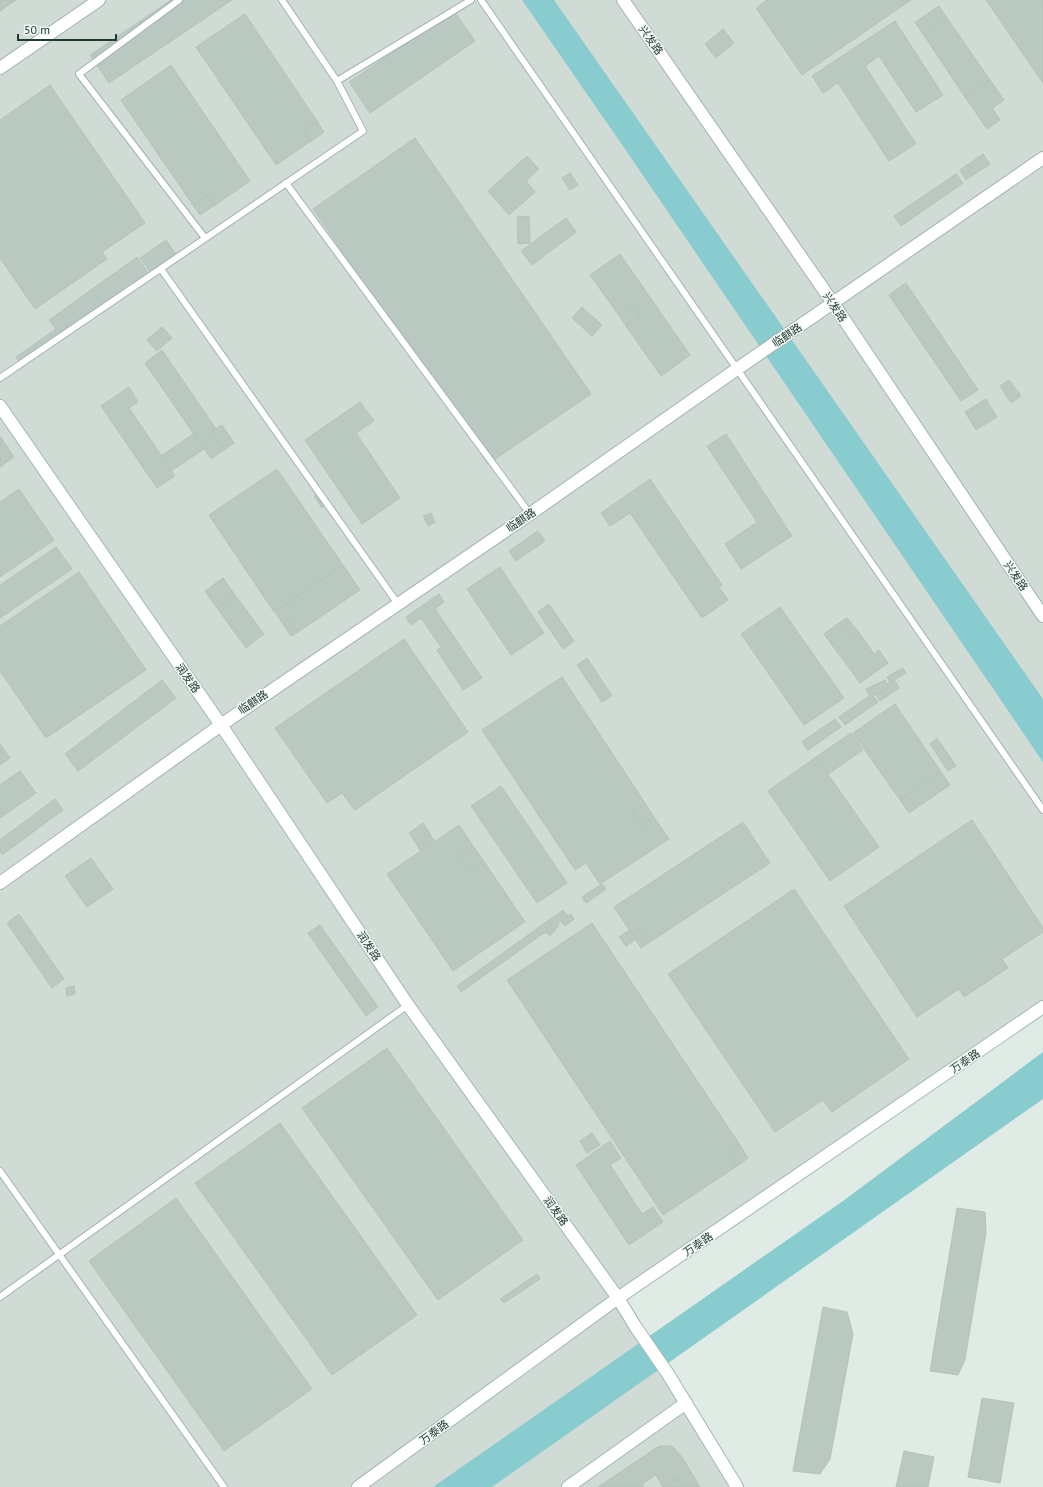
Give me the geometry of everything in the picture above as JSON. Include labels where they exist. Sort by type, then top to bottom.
[{"type":"main road","points":[[0,68],[99,0]]},
{"type":"main road","name":"兴发路","points":[[623,0],[833,303],[1043,616]]},
{"type":"main road","name":"临麒路","points":[[0,882],[221,725],[530,514],[1043,158]]},
{"type":"main road","name":"润发路","points":[[0,406],[221,725],[408,1005],[618,1298],[668,1374],[736,1487]]},
{"type":"main road","name":"万泰路","points":[[358,1487],[618,1298],[1043,1007]]},
{"type":"main road","points":[[568,1487],[686,1404]]},
{"type":"lane","points":[[179,0],[79,74],[205,238]]},
{"type":"lane","points":[[0,378],[363,131],[337,81],[282,0]]},
{"type":"lane","points":[[337,81],[471,0]]},
{"type":"lane","points":[[481,0],[1043,810]]},
{"type":"lane","points":[[286,184],[530,514]]},
{"type":"lane","points":[[161,269],[398,604]]},
{"type":"lane","points":[[0,1297],[408,1005]]},
{"type":"lane","points":[[0,1171],[224,1487]]},
{"type":"shaded area","points":[[0,0],[1043,0],[1043,1007],[618,1298],[737,1487],[0,1487]]},
{"type":"water","points":[[522,0],[554,0],[1043,699],[1043,762],[625,149]]},
{"type":"water","points":[[1043,1052],[1043,1099],[492,1487],[433,1487],[843,1201]]},
{"type":"building","points":[[0,0],[16,0],[0,11]]},
{"type":"building","points":[[171,0],[232,0],[109,83],[90,55]]},
{"type":"building","points":[[767,0],[911,0],[802,75],[756,8]]},
{"type":"building","points":[[986,0],[1043,0],[1043,83]]},
{"type":"building","points":[[939,6],[947,18],[923,34],[915,22]]},
{"type":"building","points":[[454,11],[475,41],[370,113],[349,82]]},
{"type":"building","points":[[245,14],[317,121],[303,130],[311,141],[276,165],[196,47]]},
{"type":"building","points":[[947,18],[990,80],[965,97],[923,34]]},
{"type":"building","points":[[895,21],[943,95],[916,112],[879,56],[865,66],[916,144],[889,161],[838,83],[823,93],[812,76]]},
{"type":"building","points":[[723,29],[734,43],[716,58],[705,44]]},
{"type":"building","points":[[171,65],[250,181],[215,205],[208,195],[193,205],[121,100]]},
{"type":"building","points":[[990,80],[1004,100],[992,108],[1000,120],[987,129],[965,97]]},
{"type":"building","points":[[50,85],[145,223],[102,252],[107,259],[35,309],[0,258],[0,120]]},
{"type":"building","points":[[317,121],[324,132],[311,141],[303,130]]},
{"type":"building","points":[[415,138],[591,394],[488,464],[313,209]]},
{"type":"building","points":[[983,154],[990,164],[966,180],[960,170]]},
{"type":"building","points":[[527,156],[539,169],[526,181],[535,192],[509,215],[488,191]]},
{"type":"building","points":[[570,173],[578,185],[570,190],[562,178]]},
{"type":"building","points":[[956,174],[963,183],[901,226],[894,216]]},
{"type":"building","points":[[208,195],[215,205],[200,215],[193,205]]},
{"type":"building","points":[[529,216],[530,243],[518,244],[517,217]]},
{"type":"building","points":[[566,218],[576,232],[532,265],[521,251]]},
{"type":"building","points":[[166,240],[177,256],[152,274],[140,258]]},
{"type":"building","points":[[620,254],[690,355],[661,376],[626,326],[640,316],[631,305],[618,314],[590,275]]},
{"type":"building","points":[[137,257],[149,274],[21,365],[16,357],[56,329],[49,320]]},
{"type":"building","points":[[906,283],[978,390],[961,401],[889,295]]},
{"type":"building","points":[[631,305],[640,316],[626,326],[618,314]]},
{"type":"building","points":[[582,307],[602,325],[592,336],[572,318]]},
{"type":"building","points":[[162,327],[172,338],[157,351],[147,340]]},
{"type":"building","points":[[162,350],[216,429],[211,432],[224,450],[211,459],[145,363]]},
{"type":"building","points":[[1009,380],[1021,396],[1011,403],[1000,386]]},
{"type":"building","points":[[129,387],[138,402],[129,408],[175,476],[157,488],[101,406]]},
{"type":"building","points":[[986,399],[997,417],[976,430],[965,412]]},
{"type":"building","points":[[360,402],[374,421],[356,433],[400,498],[362,524],[305,440]]},
{"type":"building","points":[[222,425],[234,443],[224,450],[211,432]]},
{"type":"building","points":[[193,434],[204,449],[171,471],[161,456]]},
{"type":"building","points":[[726,434],[792,536],[741,569],[725,544],[757,522],[707,446]]},
{"type":"building","points":[[0,436],[14,457],[0,467]]},
{"type":"building","points":[[277,469],[343,565],[274,612],[209,515]]},
{"type":"building","points":[[650,479],[722,585],[719,587],[728,600],[702,618],[630,513],[610,526],[601,513]]},
{"type":"building","points":[[19,489],[54,540],[0,577],[0,502]]},
{"type":"building","points":[[321,491],[329,503],[322,508],[314,496]]},
{"type":"building","points":[[431,513],[435,522],[428,526],[423,516]]},
{"type":"building","points":[[538,531],[545,541],[516,561],[509,551]]},
{"type":"building","points":[[56,547],[72,569],[0,618],[0,585]]},
{"type":"building","points":[[343,565],[360,590],[298,632],[289,619],[283,624],[275,612]]},
{"type":"building","points":[[500,567],[544,633],[511,655],[467,589]]},
{"type":"building","points":[[79,572],[146,670],[46,738],[0,671],[0,626]]},
{"type":"building","points":[[223,578],[235,595],[217,608],[205,591]]},
{"type":"building","points":[[439,594],[444,602],[435,609],[482,678],[463,690],[437,650],[441,647],[421,618],[411,625],[406,617]]},
{"type":"building","points":[[235,595],[264,634],[246,648],[217,608]]},
{"type":"building","points":[[549,604],[574,641],[563,649],[538,612]]},
{"type":"building","points":[[780,607],[844,698],[804,725],[741,634]]},
{"type":"building","points":[[847,618],[857,630],[848,636],[839,623]]},
{"type":"building","points":[[289,619],[298,632],[291,636],[283,624]]},
{"type":"building","points":[[839,623],[848,636],[857,630],[874,654],[879,650],[888,663],[860,683],[824,634]]},
{"type":"building","points":[[404,639],[468,732],[355,810],[342,793],[327,803],[275,728]]},
{"type":"building","points":[[587,658],[612,696],[602,702],[577,665]]},
{"type":"building","points":[[903,668],[906,673],[890,682],[887,677]]},
{"type":"building","points":[[562,677],[645,803],[632,812],[642,826],[654,817],[669,839],[600,884],[586,863],[575,870],[482,730]]},
{"type":"building","points":[[894,679],[899,688],[880,701],[875,693]]},
{"type":"building","points":[[162,680],[176,698],[78,771],[65,754]]},
{"type":"building","points":[[885,680],[888,688],[870,697],[866,689]]},
{"type":"building","points":[[872,694],[878,702],[845,725],[839,717]]},
{"type":"building","points":[[895,704],[941,772],[900,800],[853,733]]},
{"type":"building","points":[[835,719],[841,727],[808,750],[802,742]]},
{"type":"building","points":[[851,733],[863,750],[828,774],[816,757]]},
{"type":"building","points":[[937,738],[956,766],[948,771],[930,744]]},
{"type":"building","points":[[0,744],[10,758],[0,765]]},
{"type":"building","points":[[816,757],[879,847],[830,881],[768,791]]},
{"type":"building","points":[[20,771],[36,793],[0,818],[0,785]]},
{"type":"building","points":[[941,772],[950,785],[909,813],[900,800]]},
{"type":"building","points":[[501,786],[567,883],[537,903],[471,806]]},
{"type":"building","points":[[55,799],[63,810],[2,855],[0,851],[0,840]]},
{"type":"building","points":[[645,803],[654,817],[642,826],[632,812]]},
{"type":"building","points":[[972,820],[1043,928],[1043,932],[1002,959],[1008,968],[964,997],[959,989],[917,1017],[844,906]]},
{"type":"building","points":[[743,822],[770,863],[650,942],[640,929],[632,934],[614,907]]},
{"type":"building","points":[[423,823],[435,842],[421,851],[409,833]]},
{"type":"building","points":[[459,825],[473,846],[459,855],[469,870],[483,860],[525,922],[453,971],[387,874]]},
{"type":"building","points":[[473,846],[483,860],[469,870],[459,855]]},
{"type":"building","points":[[91,858],[113,889],[87,907],[65,876]]},
{"type":"building","points":[[602,884],[606,889],[586,903],[582,897]]},
{"type":"building","points":[[794,889],[909,1059],[832,1112],[823,1100],[775,1132],[668,974]]},
{"type":"building","points":[[563,910],[568,916],[461,992],[457,986]]},
{"type":"building","points":[[19,914],[64,979],[52,988],[7,923]]},
{"type":"building","points":[[571,914],[574,919],[565,926],[561,921]]},
{"type":"building","points":[[555,921],[559,925],[550,936],[545,932]]},
{"type":"building","points":[[592,923],[740,1145],[729,1153],[737,1166],[663,1215],[507,980]]},
{"type":"building","points":[[320,925],[378,1007],[366,1016],[308,933]]},
{"type":"building","points":[[640,929],[650,942],[641,948],[632,934]]},
{"type":"building","points":[[629,930],[636,939],[626,946],[619,937]]},
{"type":"building","points":[[74,986],[75,994],[67,996],[66,988]]},
{"type":"building","points":[[387,1048],[523,1240],[438,1300],[302,1108]]},
{"type":"building","points":[[280,1123],[417,1315],[332,1375],[195,1183]]},
{"type":"building","points":[[592,1133],[600,1145],[587,1153],[580,1141]]},
{"type":"building","points":[[610,1141],[621,1158],[610,1165],[642,1214],[653,1207],[663,1222],[629,1245],[576,1165]]},
{"type":"building","points":[[740,1145],[748,1158],[737,1166],[729,1153]]},
{"type":"building","points":[[176,1198],[312,1389],[224,1451],[89,1261]]},
{"type":"building","points":[[957,1208],[985,1212],[986,1233],[965,1360],[958,1375],[930,1371]]},
{"type":"building","points":[[537,1274],[540,1279],[504,1303],[500,1299]]},
{"type":"building","points":[[823,1307],[847,1312],[853,1334],[830,1459],[820,1474],[793,1471]]},
{"type":"building","points":[[982,1398],[1014,1403],[1000,1483],[968,1477]]},
{"type":"building","points":[[659,1446],[672,1446],[682,1457],[700,1487],[683,1487],[678,1478],[663,1487],[656,1475],[642,1484],[644,1487],[598,1487]]},
{"type":"building","points":[[904,1451],[934,1457],[928,1487],[896,1487]]},
{"type":"building","points":[[678,1478],[683,1487],[663,1487]]}]
